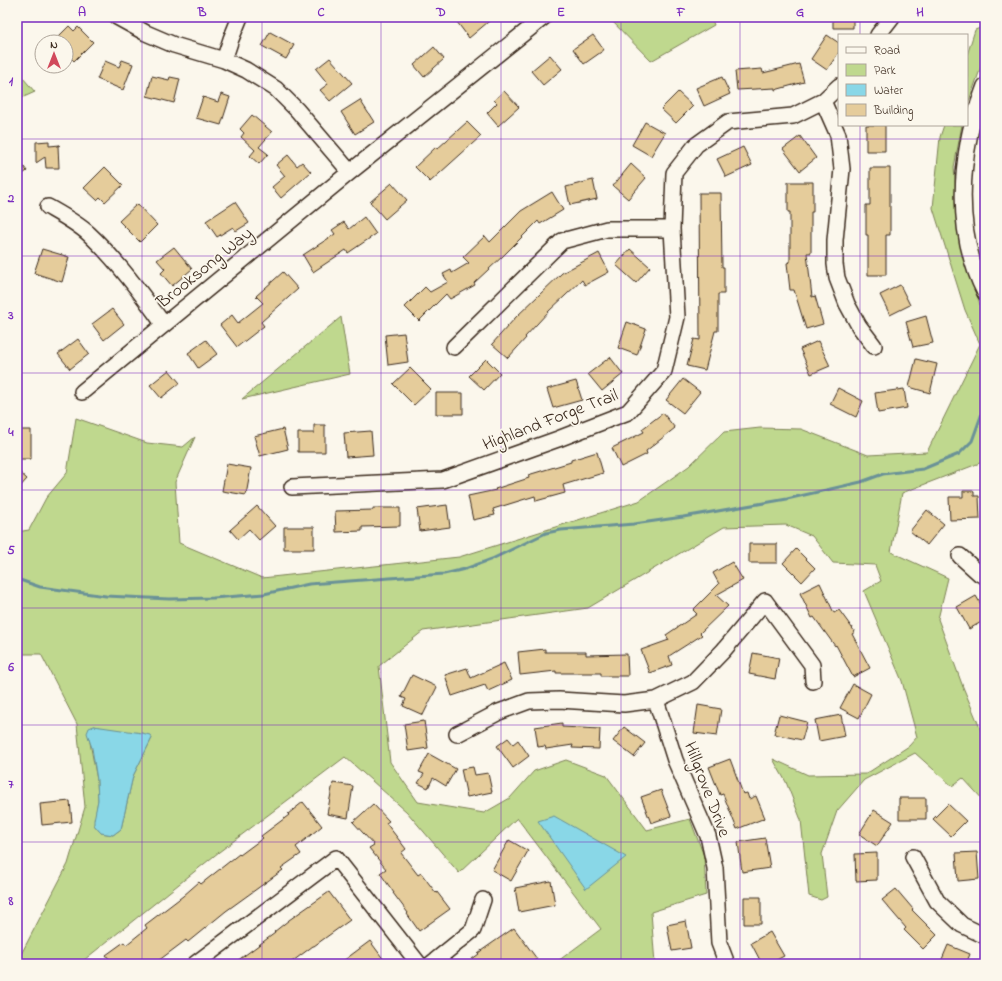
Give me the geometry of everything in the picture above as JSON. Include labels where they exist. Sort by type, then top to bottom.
[{"type":"street","points":[[117,17],[146,33],[174,45],[224,60],[246,70],[276,89],[297,110],[350,172]]},
{"type":"street","points":[[224,60],[240,17]]},
{"type":"street","name":"Brooksong Way","points":[[82,392],[350,172],[544,17]]},
{"type":"street","points":[[879,34],[892,17]]},
{"type":"street","points":[[985,86],[969,137],[962,182],[963,213],[968,244],[978,279],[985,293]]},
{"type":"street","name":"Highland Forge Trail","points":[[292,487],[443,480],[628,412],[664,371],[677,317],[672,228],[674,173],[696,145],[728,122],[793,116],[823,101],[838,87]]},
{"type":"street","points":[[823,101],[838,135],[842,169],[835,240],[835,264],[837,278],[847,304],[874,346]]},
{"type":"street","points":[[48,207],[88,233],[110,256],[164,325]]},
{"type":"street","points":[[454,347],[562,241],[607,228],[672,228]]},
{"type":"street","points":[[960,556],[980,574],[985,576]]},
{"type":"street","points":[[456,734],[499,712],[529,701],[559,700],[624,704],[656,700],[693,682],[724,651],[765,600],[812,665],[813,681]]},
{"type":"street","name":"Hillgrove Drive","points":[[656,700],[675,760],[708,836],[715,868],[719,943],[727,964]]},
{"type":"street","points":[[913,857],[937,900],[962,925],[985,936]]},
{"type":"street","points":[[195,964],[336,858],[419,964]]},
{"type":"street","points":[[431,964],[472,930],[483,900]]},
{"type":"green space","points":[[608,17],[711,17],[714,25],[651,61]]},
{"type":"green space","points":[[980,28],[985,31],[985,56],[968,103],[968,52],[975,30]]},
{"type":"green space","points":[[17,71],[35,92],[17,100]]},
{"type":"green space","points":[[944,126],[962,126],[954,167],[959,237],[981,308],[985,313],[985,461],[902,493],[891,552],[948,578],[938,619],[963,687],[985,740],[985,802],[963,778],[952,786],[915,753],[864,780],[837,811],[822,854],[827,897],[821,900],[809,896],[801,820],[786,782],[773,759],[808,775],[866,774],[909,746],[917,737],[902,681],[864,591],[881,581],[875,565],[833,563],[812,536],[786,525],[724,527],[588,608],[423,631],[379,666],[390,762],[418,802],[484,813],[510,798],[534,771],[566,760],[606,775],[647,830],[690,819],[704,856],[706,895],[651,912],[655,964],[554,964],[601,929],[517,818],[459,873],[407,812],[345,757],[219,852],[79,964],[17,964],[68,864],[85,807],[77,724],[41,654],[17,654],[17,532],[29,530],[46,498],[67,473],[76,418],[147,443],[183,447],[195,437],[175,482],[179,543],[262,578],[459,557],[639,501],[689,466],[724,432],[760,428],[801,429],[868,455],[927,452],[980,344],[965,310],[933,208],[940,137]],"holes":[[[94,726],[152,738],[133,776],[121,829],[113,835],[101,833],[94,825],[98,800],[97,780],[89,737]]]},
{"type":"green space","points":[[341,317],[350,374],[242,399]]},
{"type":"water","points":[[94,726],[142,733],[150,735],[152,738],[133,776],[121,829],[113,835],[101,833],[94,825],[98,800],[97,780],[92,748],[87,733],[89,728]]},
{"type":"water","points":[[554,816],[626,857],[586,889],[538,821]]},
{"type":"building","points":[[463,17],[494,17],[469,38],[457,22]]},
{"type":"building","points":[[833,17],[853,17],[853,28],[833,28]]},
{"type":"building","points":[[69,26],[74,31],[78,27],[93,42],[74,61],[74,34],[61,34]]},
{"type":"building","points":[[270,32],[294,45],[286,59],[262,46]]},
{"type":"building","points":[[593,35],[604,50],[584,64],[573,49]]},
{"type":"building","points":[[827,35],[838,42],[838,54],[827,70],[811,59]]},
{"type":"building","points":[[434,47],[444,59],[424,77],[414,65]]},
{"type":"building","points":[[550,55],[562,69],[543,85],[531,71]]},
{"type":"building","points":[[330,58],[352,83],[330,101],[320,90],[328,84],[316,69]]},
{"type":"building","points":[[122,60],[133,64],[123,90],[97,79],[105,61],[119,67]]},
{"type":"building","points":[[799,64],[804,82],[775,90],[775,88],[737,90],[735,71],[762,69],[763,73]]},
{"type":"building","points":[[152,76],[169,80],[170,77],[180,79],[174,103],[147,96]]},
{"type":"building","points":[[722,77],[730,94],[704,106],[696,88]]},
{"type":"building","points":[[504,91],[519,107],[498,126],[487,113],[497,103],[494,100]]},
{"type":"building","points":[[678,92],[693,106],[676,123],[661,109]]},
{"type":"building","points":[[221,94],[230,97],[221,125],[196,118],[203,97],[218,102]]},
{"type":"building","points":[[360,100],[374,122],[355,134],[341,112]]},
{"type":"building","points":[[252,115],[272,132],[259,147],[268,154],[259,164],[250,156],[255,150],[241,137],[244,133],[240,129]]},
{"type":"building","points":[[467,122],[481,136],[430,182],[415,167],[436,147],[437,149]]},
{"type":"building","points":[[645,122],[665,133],[651,156],[632,145]]},
{"type":"building","points":[[866,126],[885,126],[885,151],[866,151]]},
{"type":"building","points":[[800,136],[816,158],[800,171],[783,149]]},
{"type":"building","points":[[49,141],[49,146],[60,145],[58,146],[59,168],[46,168],[45,157],[36,163],[36,142]]},
{"type":"building","points":[[743,147],[752,165],[726,177],[717,159]]},
{"type":"building","points":[[288,155],[297,166],[302,162],[311,172],[281,198],[272,187],[285,176],[276,165]]},
{"type":"building","points":[[17,158],[27,171],[17,178]]},
{"type":"building","points":[[631,164],[646,178],[628,199],[613,186]]},
{"type":"building","points":[[105,167],[123,185],[105,202],[100,197],[97,200],[84,188]]},
{"type":"building","points":[[870,168],[890,168],[890,235],[886,235],[886,275],[868,275],[866,205],[870,205]]},
{"type":"building","points":[[593,180],[597,199],[570,205],[566,187]]},
{"type":"building","points":[[788,182],[813,182],[811,253],[807,253],[812,297],[815,296],[823,324],[806,329],[794,290],[790,290],[787,263],[790,262],[790,212],[788,212]]},
{"type":"building","points":[[392,183],[407,200],[385,219],[370,202]]},
{"type":"building","points":[[552,192],[563,210],[540,224],[538,221],[474,283],[475,285],[450,299],[446,294],[419,321],[405,307],[425,287],[430,292],[448,282],[443,274],[451,270],[452,273],[469,263],[463,257],[485,236],[490,242],[521,211]]},
{"type":"building","points":[[699,193],[721,193],[722,267],[724,267],[724,294],[718,294],[718,331],[715,331],[705,370],[687,366],[694,339],[700,340]]},
{"type":"building","points":[[235,202],[249,223],[236,231],[233,227],[217,237],[206,221]]},
{"type":"building","points":[[137,204],[157,225],[140,242],[119,221]]},
{"type":"building","points":[[364,217],[376,234],[348,253],[346,250],[313,272],[303,255],[335,234],[332,230],[344,222],[349,229]]},
{"type":"building","points":[[174,247],[192,269],[172,286],[161,273],[165,269],[157,260]]},
{"type":"building","points":[[42,249],[69,257],[62,282],[34,273]]},
{"type":"building","points":[[630,249],[650,267],[636,283],[616,265]]},
{"type":"building","points":[[599,253],[609,272],[585,285],[582,280],[549,311],[508,358],[492,344],[516,317],[562,273]]},
{"type":"building","points":[[283,272],[298,289],[261,322],[264,326],[237,347],[220,325],[232,315],[238,323],[263,303],[256,296]]},
{"type":"building","points":[[900,285],[910,305],[890,315],[880,295]]},
{"type":"building","points":[[112,309],[124,324],[104,340],[92,324]]},
{"type":"building","points":[[926,316],[933,343],[913,347],[906,322]]},
{"type":"building","points":[[627,322],[646,329],[637,355],[618,348]]},
{"type":"building","points":[[404,333],[408,362],[388,365],[385,335]]},
{"type":"building","points":[[78,339],[89,354],[70,369],[58,354]]},
{"type":"building","points":[[206,340],[217,354],[198,368],[188,353]]},
{"type":"building","points":[[818,341],[830,366],[811,374],[800,349]]},
{"type":"building","points":[[610,357],[623,374],[602,391],[588,374]]},
{"type":"building","points":[[486,359],[500,373],[484,390],[469,376]]},
{"type":"building","points":[[916,359],[937,364],[930,393],[909,387]]},
{"type":"building","points":[[410,368],[431,389],[414,405],[393,384]]},
{"type":"building","points":[[169,370],[180,383],[161,398],[150,385]]},
{"type":"building","points":[[683,379],[700,392],[683,413],[666,400]]},
{"type":"building","points":[[576,381],[582,400],[553,408],[547,389]]},
{"type":"building","points":[[838,388],[863,401],[856,417],[830,404]]},
{"type":"building","points":[[904,389],[907,408],[878,413],[875,393]]},
{"type":"building","points":[[436,393],[463,393],[463,414],[436,414]]},
{"type":"building","points":[[663,413],[675,428],[646,451],[647,454],[621,467],[612,448],[644,432],[642,429]]},
{"type":"building","points":[[314,425],[325,425],[325,452],[298,452],[298,433],[314,433]]},
{"type":"building","points":[[283,429],[288,449],[260,456],[254,436]]},
{"type":"building","points":[[17,430],[31,430],[31,459],[17,459]]},
{"type":"building","points":[[371,431],[373,455],[346,457],[344,433]]},
{"type":"building","points":[[597,452],[603,473],[563,485],[565,493],[536,501],[535,496],[493,509],[495,515],[473,520],[468,496],[496,490],[495,489],[529,478],[528,475],[571,462],[571,460]]},
{"type":"building","points":[[227,464],[251,468],[246,495],[222,491]]},
{"type":"building","points":[[17,470],[27,479],[17,490]]},
{"type":"building","points":[[963,491],[974,491],[974,496],[979,496],[980,519],[950,520],[949,497],[963,497]]},
{"type":"building","points":[[447,505],[450,527],[420,531],[417,509]]},
{"type":"building","points":[[257,506],[275,526],[259,540],[249,529],[238,539],[230,530]]},
{"type":"building","points":[[373,508],[400,508],[400,526],[362,527],[362,531],[336,532],[335,511],[373,510]]},
{"type":"building","points":[[927,510],[944,524],[927,545],[910,531]]},
{"type":"building","points":[[284,527],[314,527],[314,549],[284,549]]},
{"type":"building","points":[[749,544],[777,544],[777,563],[749,563]]},
{"type":"building","points":[[796,549],[815,568],[802,582],[783,563]]},
{"type":"building","points":[[732,562],[743,580],[716,595],[728,606],[700,633],[702,635],[669,656],[672,665],[650,673],[641,650],[669,640],[666,635],[697,614],[693,610],[719,584],[713,573]]},
{"type":"building","points":[[820,583],[834,613],[839,610],[855,632],[852,634],[870,668],[853,677],[836,645],[835,646],[814,617],[812,618],[800,593]]},
{"type":"building","points":[[976,596],[985,611],[985,620],[969,629],[957,607]]},
{"type":"building","points":[[545,649],[545,652],[586,652],[586,655],[627,654],[628,676],[601,676],[601,673],[556,673],[556,671],[520,675],[518,652]]},
{"type":"building","points":[[753,653],[779,658],[775,679],[749,674]]},
{"type":"building","points":[[504,663],[512,680],[488,691],[485,685],[452,696],[445,675],[467,668],[471,678]]},
{"type":"building","points":[[412,675],[437,687],[423,715],[403,706],[406,699],[401,697]]},
{"type":"building","points":[[853,684],[871,694],[859,718],[840,708]]},
{"type":"building","points":[[698,705],[721,709],[717,736],[694,733]]},
{"type":"building","points":[[779,715],[807,722],[802,740],[774,734]]},
{"type":"building","points":[[841,715],[845,736],[819,741],[815,720]]},
{"type":"building","points":[[424,721],[428,748],[408,751],[404,724]]},
{"type":"building","points":[[562,723],[562,727],[600,729],[599,749],[572,748],[573,745],[546,749],[545,746],[538,747],[535,727]]},
{"type":"building","points":[[624,727],[645,743],[634,757],[613,741]]},
{"type":"building","points":[[508,738],[513,744],[518,740],[529,756],[513,768],[497,746]]},
{"type":"building","points":[[429,754],[456,769],[446,786],[433,778],[428,788],[418,783],[424,774],[419,772]]},
{"type":"building","points":[[730,759],[743,794],[747,793],[749,799],[756,796],[765,818],[737,829],[723,794],[720,795],[709,767]]},
{"type":"building","points":[[473,767],[475,775],[488,773],[492,792],[467,797],[461,769]]},
{"type":"building","points":[[333,783],[353,786],[348,818],[327,814]]},
{"type":"building","points":[[661,790],[671,816],[651,823],[641,797]]},
{"type":"building","points":[[899,798],[926,798],[926,819],[899,819]]},
{"type":"building","points":[[70,801],[72,822],[42,825],[40,804]]},
{"type":"building","points":[[303,802],[322,826],[296,847],[301,854],[281,868],[283,870],[226,911],[188,942],[186,940],[154,964],[113,964],[106,955],[124,942],[126,945],[147,928],[145,925],[199,882],[201,884],[239,854],[240,855],[263,838],[261,836],[289,815],[288,814]]},
{"type":"building","points":[[373,804],[389,821],[386,823],[406,849],[401,853],[418,875],[421,873],[450,909],[419,931],[380,873],[386,869],[369,848],[374,845],[353,822]]},
{"type":"building","points":[[948,804],[966,821],[951,836],[933,819]]},
{"type":"building","points":[[874,810],[893,822],[877,846],[859,834]]},
{"type":"building","points":[[765,838],[770,868],[742,872],[738,842]]},
{"type":"building","points":[[509,840],[528,851],[511,881],[492,870]]},
{"type":"building","points":[[977,852],[979,879],[958,881],[956,853]]},
{"type":"building","points":[[877,853],[877,880],[856,881],[855,854]]},
{"type":"building","points":[[551,881],[555,905],[519,912],[515,888]]},
{"type":"building","points":[[896,889],[913,909],[912,910],[937,935],[923,949],[904,930],[906,928],[882,900]]},
{"type":"building","points":[[329,892],[350,920],[289,964],[233,964],[275,933],[274,932],[289,920]]},
{"type":"building","points":[[744,897],[761,897],[761,924],[744,924]]},
{"type":"building","points":[[686,921],[691,948],[672,951],[667,925]]},
{"type":"building","points":[[514,928],[537,959],[529,964],[465,964],[479,954],[478,953]]},
{"type":"building","points":[[770,932],[784,956],[769,964],[762,964],[751,943]]},
{"type":"building","points":[[370,941],[387,964],[339,964]]},
{"type":"building","points":[[948,945],[970,954],[966,964],[940,964]]},
{"type":"waterway","points":[[17,579],[40,587],[106,596],[169,599],[213,598],[264,594],[309,584],[444,574],[465,569],[492,559],[546,533],[561,530],[634,524],[683,517],[787,499],[861,482],[883,474],[923,469],[959,454],[972,441],[985,405]]}]
